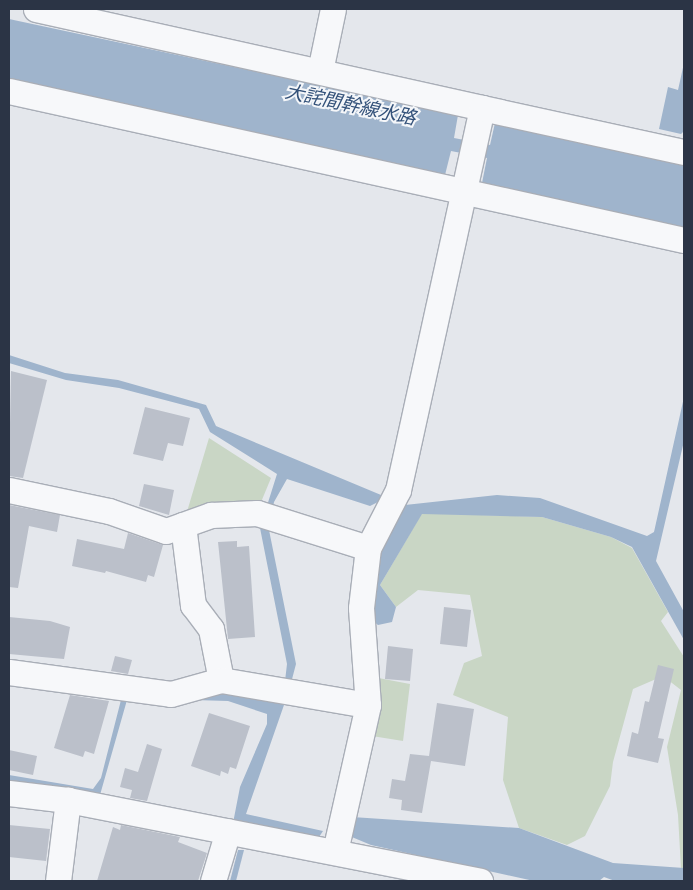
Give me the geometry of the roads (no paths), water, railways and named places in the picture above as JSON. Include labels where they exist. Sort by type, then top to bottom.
[{"type":"street","points":[[36,9],[684,152]]},
{"type":"street","points":[[320,71],[333,9]]},
{"type":"street","points":[[9,92],[463,190],[684,240]]},
{"type":"street","points":[[335,851],[364,734],[368,704],[361,608],[368,548],[398,490],[482,108]]},
{"type":"street","points":[[9,490],[109,511],[166,531],[211,515],[267,516],[368,548]]},
{"type":"street","points":[[183,525],[193,605],[211,629],[221,680]]},
{"type":"street","points":[[9,672],[171,694],[221,680],[368,704]]},
{"type":"street","points":[[9,792],[68,800],[480,881]]},
{"type":"street","points":[[58,881],[68,800]]},
{"type":"street","points":[[214,881],[228,831]]},
{"type":"water","name":"大詫間幹線水路","points":[[9,19],[458,115],[454,138],[490,145],[495,123],[684,165],[684,228],[482,183],[487,158],[451,151],[445,175],[9,79]]},
{"type":"water","points":[[684,63],[684,131],[681,134],[659,129],[668,87],[678,90]]},
{"type":"water","points":[[9,355],[65,373],[118,380],[206,405],[216,426],[405,505],[497,495],[540,498],[647,536],[654,532],[684,397],[684,441],[656,561],[684,612],[684,640],[632,547],[611,537],[542,517],[422,514],[380,585],[396,607],[392,622],[378,625],[369,618],[380,501],[370,506],[287,479],[274,502],[269,530],[296,664],[291,683],[285,681],[287,664],[260,528],[277,474],[210,432],[199,409],[119,388],[66,380],[9,363]]},
{"type":"water","points":[[224,691],[253,693],[284,705],[246,814],[323,831],[317,840],[233,823],[240,787],[267,724],[267,714],[228,701],[194,700]]},
{"type":"water","points":[[121,700],[127,700],[100,795],[9,785],[9,775],[93,789],[101,778]]},
{"type":"water","points":[[352,817],[519,828],[613,863],[684,868],[684,881],[615,881],[604,877],[599,881],[534,881],[371,845],[347,835]]},
{"type":"water","points":[[238,850],[244,850],[236,881],[230,881]]}]
